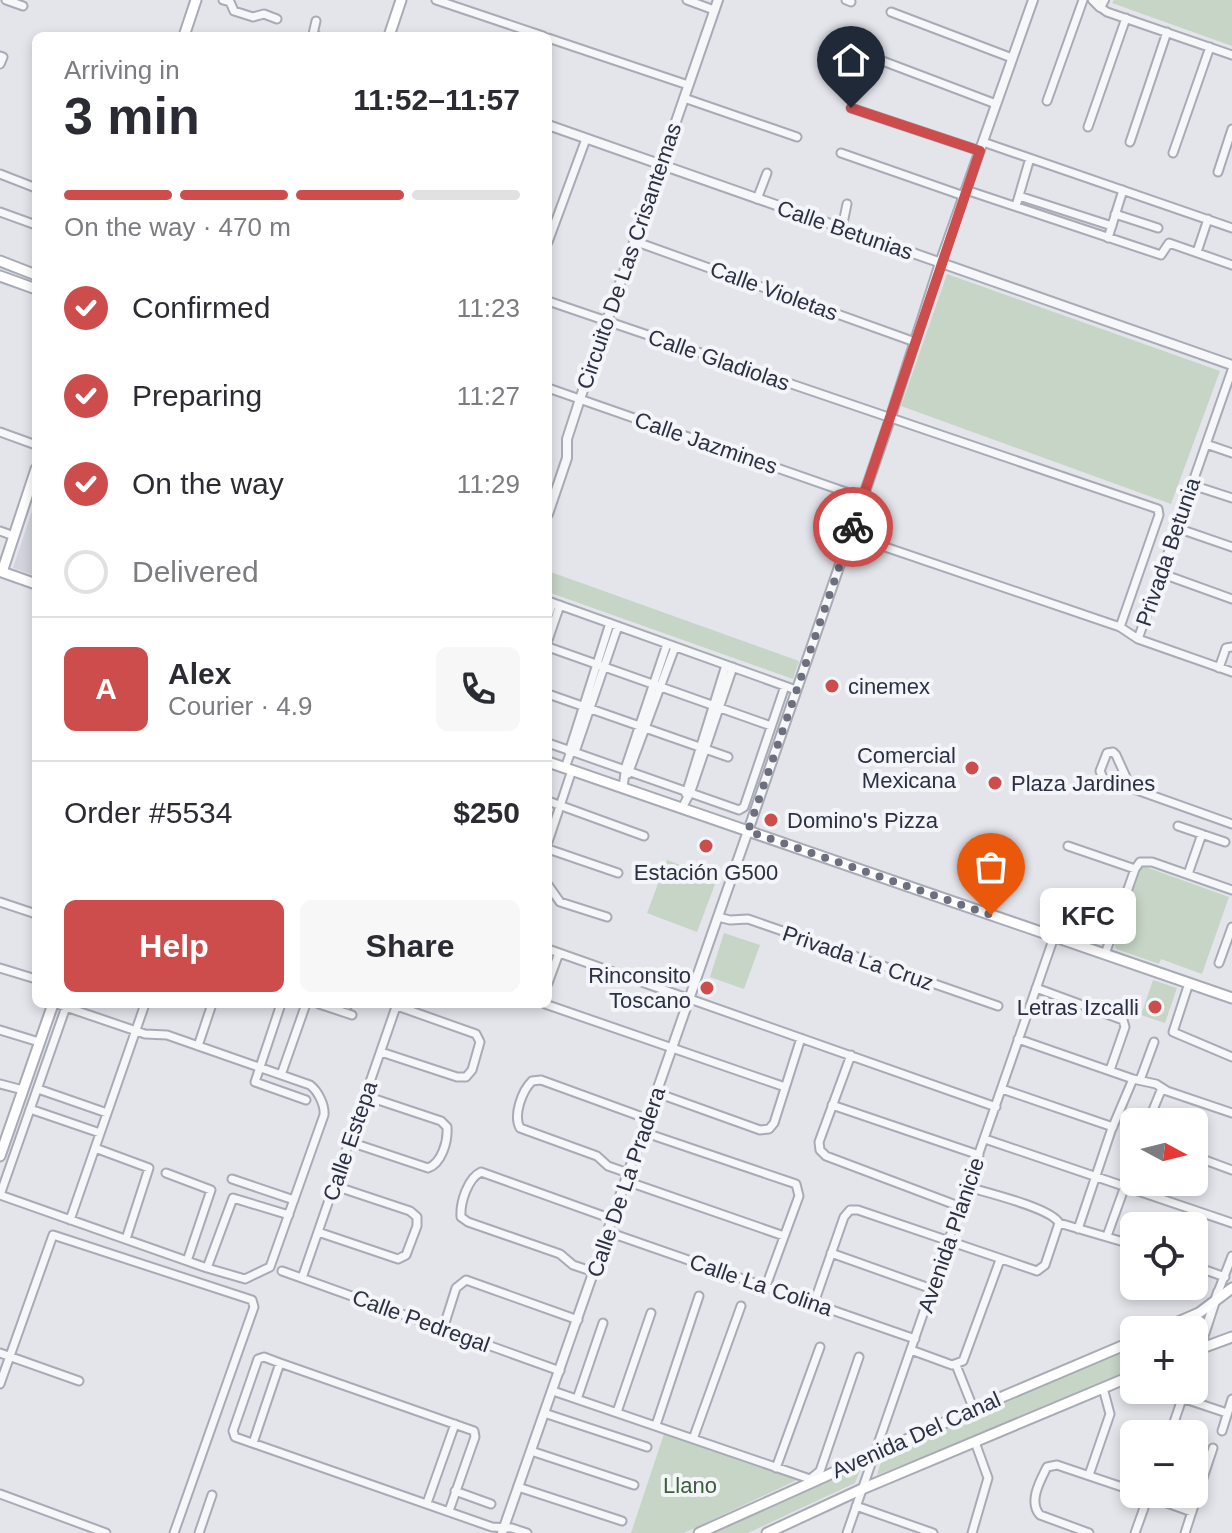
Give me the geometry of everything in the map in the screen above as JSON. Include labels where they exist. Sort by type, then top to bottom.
[{"type":"main road","points":[[185,32],[196,0]]},
{"type":"main road","points":[[390,32],[401,0]]},
{"type":"main road","points":[[0,261],[32,273]]},
{"type":"main road","points":[[0,276],[32,288]]},
{"type":"main road","points":[[32,481],[1,576],[32,583]]},
{"type":"main road","points":[[552,763],[1232,998]]},
{"type":"main road","points":[[1,1149],[53,1008]]},
{"type":"main road","points":[[1190,1316],[1213,1305],[1232,1288]]},
{"type":"main road","points":[[1208,1346],[1232,1337]]},
{"type":"main road","name":"Avenida Del Canal","points":[[699,1533],[1120,1347]]},
{"type":"main road","name":"Avenida Del Canal","points":[[773,1532],[862,1489],[1120,1381]]},
{"type":"street","points":[[6,0],[23,6]]},
{"type":"street","points":[[223,0],[230,2],[234,11],[253,17],[264,14],[277,19]]},
{"type":"street","points":[[436,0],[530,32]]},
{"type":"street","points":[[687,0],[716,5]]},
{"type":"street","name":"Calle De La Pradera","points":[[503,1530],[690,999],[890,419],[940,263],[1033,0]]},
{"type":"street","points":[[1047,101],[1083,0]]},
{"type":"street","points":[[1099,2],[1126,18],[1232,55]]},
{"type":"street","name":"Circuito De Las Crisantemas","points":[[552,502],[567,458],[567,439],[580,399],[716,5]]},
{"type":"street","points":[[891,12],[1012,58]]},
{"type":"street","points":[[1088,127],[1126,18]]},
{"type":"street","points":[[313,32],[316,21]]},
{"type":"street","points":[[1130,142],[1167,32]]},
{"type":"street","points":[[552,39],[688,85]]},
{"type":"street","points":[[1173,153],[1210,47]]},
{"type":"street","points":[[872,57],[996,104]]},
{"type":"street","points":[[684,98],[797,137]]},
{"type":"street","points":[[851,108],[1030,158],[1232,228]]},
{"type":"street","name":"Calle Betunias","points":[[552,126],[1232,368]]},
{"type":"street","points":[[1218,172],[1232,129]]},
{"type":"street","points":[[552,231],[586,139]]},
{"type":"street","points":[[841,153],[1016,206],[1161,255],[1169,243],[1232,265]]},
{"type":"street","points":[[1016,206],[1030,158]]},
{"type":"street","points":[[757,199],[767,173]]},
{"type":"street","points":[[0,174],[32,186]]},
{"type":"street","points":[[1108,238],[1123,190]]},
{"type":"street","points":[[1019,196],[1112,226]]},
{"type":"street","points":[[842,228],[847,204]]},
{"type":"street","points":[[0,212],[32,224]]},
{"type":"street","points":[[1115,214],[1158,228]]},
{"type":"street","points":[[552,215],[557,217]]},
{"type":"street","points":[[1197,252],[1208,219]]},
{"type":"street","name":"Calle Violetas","points":[[634,241],[915,342]]},
{"type":"street","name":"Calle Gladiolas","points":[[552,302],[1158,509],[1159,515],[1120,627]]},
{"type":"street","name":"Privada Betunia","points":[[1232,368],[1138,639],[1232,672]]},
{"type":"street","name":"Calle Jazmines","points":[[552,389],[863,498]]},
{"type":"street","points":[[0,432],[32,444]]},
{"type":"street","points":[[1206,444],[1232,453]]},
{"type":"street","points":[[1192,485],[1232,498]]},
{"type":"street","points":[[1177,528],[1232,547]]},
{"type":"street","points":[[0,531],[14,536]]},
{"type":"street","points":[[850,535],[1120,627],[1138,639]]},
{"type":"street","points":[[1160,573],[1232,599]]},
{"type":"street","points":[[554,603],[796,690]]},
{"type":"street","points":[[552,830],[571,752],[614,625]]},
{"type":"street","points":[[623,787],[671,646]]},
{"type":"street","points":[[1219,668],[1225,650],[1232,647]]},
{"type":"street","points":[[552,648],[771,726]]},
{"type":"street","points":[[682,808],[730,666]]},
{"type":"street","points":[[552,745],[687,794],[736,810],[742,809],[785,686]]},
{"type":"street","points":[[552,695],[728,757]]},
{"type":"street","points":[[1131,788],[1113,752],[1106,754],[1100,775],[1131,788],[1232,824]]},
{"type":"street","points":[[552,803],[644,836]]},
{"type":"street","points":[[1178,826],[1225,842]]},
{"type":"street","points":[[1188,874],[1202,834]]},
{"type":"street","points":[[1068,846],[1135,869]]},
{"type":"street","points":[[552,850],[618,873]]},
{"type":"street","points":[[1105,954],[1140,862],[1146,861],[1232,890]]},
{"type":"street","points":[[552,891],[560,902],[607,917]]},
{"type":"street","points":[[0,902],[32,913]]},
{"type":"street","points":[[1046,907],[1112,931]]},
{"type":"street","name":"Privada La Cruz","points":[[718,917],[735,921],[748,919],[998,1006]]},
{"type":"street","points":[[1219,963],[1232,927]]},
{"type":"street","name":"Avenida Planicie","points":[[847,1533],[1054,937]]},
{"type":"street","points":[[552,950],[996,1107]]},
{"type":"street","points":[[552,972],[559,953]]},
{"type":"street","points":[[0,968],[32,978]]},
{"type":"street","points":[[1189,983],[1173,1032],[1232,1057]]},
{"type":"street","points":[[1036,988],[1123,1020],[1125,1027],[1110,1070]]},
{"type":"street","points":[[552,1006],[785,1087]]},
{"type":"street","points":[[66,1008],[0,1195],[242,1279],[270,1267],[324,1109],[314,1088],[167,1035],[148,1035],[73,1008]]},
{"type":"street","points":[[70,1220],[144,1008]]},
{"type":"street","points":[[198,1046],[211,1008]]},
{"type":"street","points":[[280,1008],[256,1084],[306,1100]]},
{"type":"street","points":[[281,1075],[305,1008]]},
{"type":"street","points":[[331,1008],[352,1015]]},
{"type":"street","name":"Calle Estepa","points":[[302,1278],[396,1008]]},
{"type":"street","points":[[381,1052],[457,1077],[466,1077],[472,1070],[480,1042],[476,1034],[405,1008]]},
{"type":"street","points":[[0,1030],[39,1042]]},
{"type":"street","points":[[657,1093],[760,1130],[769,1129],[774,1123],[801,1038]]},
{"type":"street","points":[[1018,1039],[1232,1113]]},
{"type":"street","points":[[1078,1229],[1113,1127],[1154,1042]]},
{"type":"street","points":[[851,1055],[819,1142],[820,1150],[826,1156],[961,1207]]},
{"type":"street","points":[[648,1119],[541,1080],[532,1081],[526,1087],[516,1116],[520,1128],[597,1156],[627,1177],[784,1236]]},
{"type":"street","points":[[0,1084],[23,1090]]},
{"type":"street","points":[[1154,1108],[1162,1088]]},
{"type":"street","points":[[38,1089],[107,1113]]},
{"type":"street","points":[[1002,1089],[1113,1127]]},
{"type":"street","points":[[350,1142],[428,1168],[439,1160],[448,1135],[447,1127],[441,1121],[366,1096]]},
{"type":"street","points":[[832,1105],[979,1155]]},
{"type":"street","points":[[30,1109],[100,1133]]},
{"type":"street","points":[[643,1132],[792,1181],[799,1187],[799,1196],[766,1286]]},
{"type":"street","points":[[985,1139],[1120,1184]]},
{"type":"street","points":[[95,1148],[149,1168],[126,1239]]},
{"type":"street","points":[[1208,1161],[1232,1170]]},
{"type":"street","points":[[594,1272],[573,1265],[560,1254],[468,1222],[461,1217],[461,1208],[471,1179],[477,1173],[486,1172],[612,1219]]},
{"type":"street","points":[[166,1173],[211,1190],[187,1261]]},
{"type":"street","points":[[232,1179],[294,1200]]},
{"type":"street","points":[[318,1232],[398,1259],[406,1255],[417,1226],[417,1217],[410,1211],[335,1186]]},
{"type":"street","points":[[814,1303],[844,1217],[850,1210],[858,1210],[1033,1271],[1041,1270],[1059,1223],[1057,1218],[968,1187]]},
{"type":"street","points":[[1107,1236],[1121,1196]]},
{"type":"street","points":[[1154,1196],[1232,1223]]},
{"type":"street","points":[[207,1268],[233,1198],[289,1215]]},
{"type":"street","points":[[1059,1223],[1120,1240]]},
{"type":"street","name":"Calle La Colina","points":[[608,1232],[915,1339]]},
{"type":"street","points":[[0,1384],[50,1238],[55,1234],[252,1300],[254,1307],[174,1533]]},
{"type":"street","points":[[831,1253],[932,1289]]},
{"type":"street","points":[[1208,1318],[1232,1256]]},
{"type":"street","points":[[956,1365],[966,1355],[1000,1260]]},
{"type":"street","name":"Calle Pedregal","points":[[282,1271],[560,1371]]},
{"type":"street","points":[[1208,1271],[1225,1277]]},
{"type":"street","points":[[443,1329],[456,1288],[466,1280],[578,1320]]},
{"type":"street","points":[[656,1425],[699,1296]]},
{"type":"street","points":[[693,1439],[741,1306]]},
{"type":"street","points":[[617,1412],[651,1313]]},
{"type":"street","points":[[577,1399],[603,1323]]},
{"type":"street","points":[[1221,1341],[1232,1345]]},
{"type":"street","points":[[776,1468],[820,1347]]},
{"type":"street","points":[[911,1350],[956,1365],[974,1410]]},
{"type":"street","points":[[0,1353],[79,1381]]},
{"type":"street","points":[[449,1511],[475,1435],[472,1430],[264,1357],[258,1359],[233,1431],[235,1437],[492,1527],[527,1533]]},
{"type":"street","points":[[553,1391],[805,1478],[814,1477],[820,1471],[859,1357]]},
{"type":"street","points":[[253,1443],[280,1363]]},
{"type":"street","points":[[1089,1475],[1110,1414],[1103,1388]]},
{"type":"street","points":[[1222,1431],[1232,1399]]},
{"type":"street","points":[[1207,1404],[1227,1413]]},
{"type":"street","points":[[544,1413],[647,1447]]},
{"type":"street","points":[[427,1503],[455,1424]]},
{"type":"street","points":[[972,1533],[988,1478],[975,1442]]},
{"type":"street","points":[[1208,1461],[1213,1448]]},
{"type":"street","points":[[531,1451],[634,1485]]},
{"type":"street","points":[[1089,1533],[1040,1515],[1035,1509],[1034,1501],[1045,1470],[1050,1465],[1120,1486]]},
{"type":"street","points":[[518,1487],[622,1521]]},
{"type":"street","points":[[455,1491],[491,1504]]},
{"type":"street","points":[[0,1494],[106,1533]]},
{"type":"street","points":[[199,1533],[212,1495]]},
{"type":"street","points":[[856,1506],[933,1533]]},
{"type":"street","points":[[1135,1533],[1142,1508]]},
{"type":"street","points":[[1181,1508],[1192,1512]]},
{"type":"street","points":[[1185,1533],[1193,1508]]},
{"type":"shaded area","points":[[32,511],[32,575],[13,568]]},
{"type":"green space","points":[[1114,0],[1232,0],[1232,46],[1112,3]]},
{"type":"green space","points":[[947,274],[1220,371],[1171,504],[901,406]]},
{"type":"green space","points":[[552,572],[799,661],[793,679],[552,593]]},
{"type":"green space","points":[[667,860],[717,879],[697,932],[647,913]]},
{"type":"green space","points":[[1146,867],[1229,897],[1202,974],[1161,959],[1159,964],[1116,949],[1113,941],[1138,869]]},
{"type":"green space","points":[[724,933],[760,945],[744,989],[710,977]]},
{"type":"green space","points":[[1153,980],[1177,988],[1165,1023],[1141,1015]]},
{"type":"green space","points":[[1120,1354],[1120,1380],[877,1475],[883,1455]]},
{"type":"green space","name":"Llano","points":[[664,1434],[797,1480],[684,1533],[631,1533]]},
{"type":"green space","points":[[863,1463],[855,1483],[748,1533],[710,1533]]},
{"type":"way so far","points":[[853,527],[748,831],[991,915]]},
{"type":"place","name":"cinemex","points":[[832,686]]},
{"type":"place","name":"Comercial Mexicana","points":[[972,768]]},
{"type":"place","name":"Plaza Jardines","points":[[995,783]]},
{"type":"place","name":"Domino's Pizza","points":[[771,820]]},
{"type":"place","name":"Estación G500","points":[[706,846]]},
{"type":"place","name":"KFC","points":[[991,915]]},
{"type":"place","name":"Rinconsito Toscano","points":[[707,988]]},
{"type":"place","name":"Letras Izcalli","points":[[1155,1007]]},
{"type":"route","points":[[851,108],[980,151],[853,527]]}]
